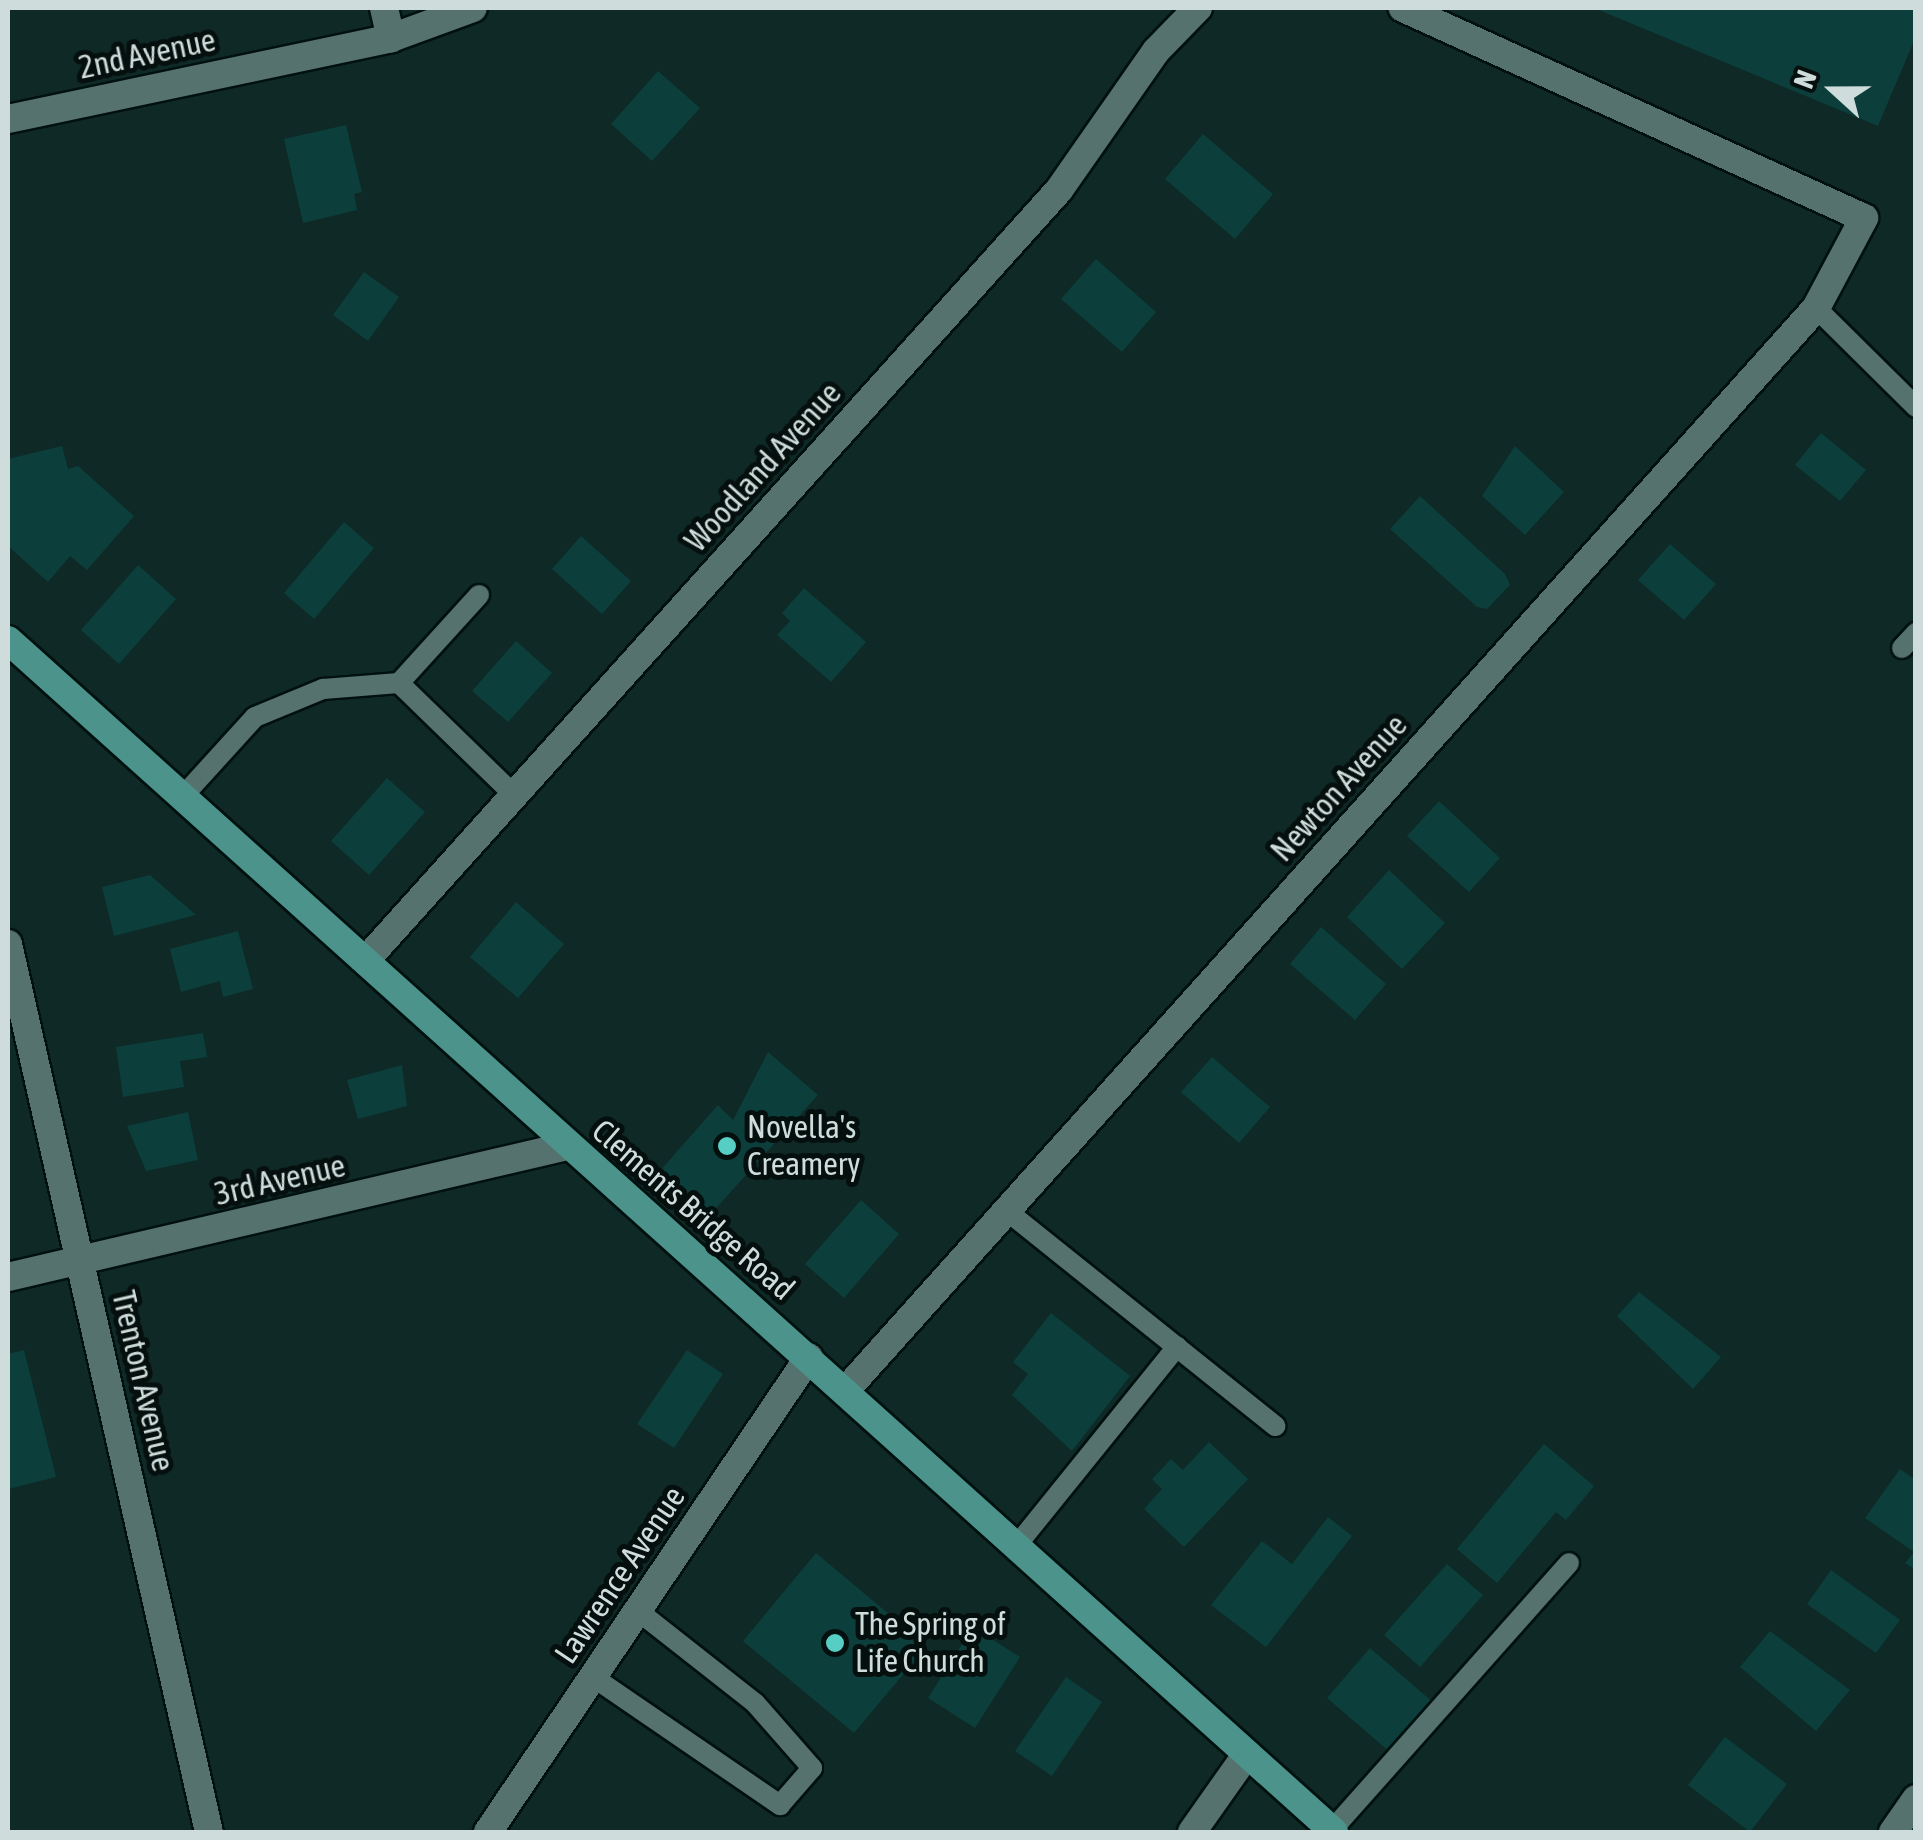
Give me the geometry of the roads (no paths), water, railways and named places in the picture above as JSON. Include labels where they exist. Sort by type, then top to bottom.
[{"type":"main road","name":"Clements Bridge Road","points":[[8,640],[1333,1832]]},
{"type":"street","points":[[384,8],[391,38]]},
{"type":"street","name":"2nd Avenue","points":[[8,119],[391,38],[473,8]]},
{"type":"street","name":"Woodland Avenue","points":[[365,962],[1059,190],[1156,51],[1198,8]]},
{"type":"street","name":"Newton Avenue","points":[[845,1391],[1816,308],[1864,218],[1404,8]]},
{"type":"street","name":"Trenton Avenue","points":[[9,955],[209,1832]]},
{"type":"street","name":"3rd Avenue","points":[[8,1278],[567,1146]]},
{"type":"street","name":"Lawrence Avenue","points":[[488,1832],[809,1357]]},
{"type":"street","points":[[1192,1832],[1247,1754]]},
{"type":"street","points":[[1893,1832],[1916,1800]]},
{"type":"lane","points":[[1816,308],[1916,408]]},
{"type":"lane","points":[[184,796],[254,717],[323,690],[398,683],[479,595]]},
{"type":"lane","points":[[398,683],[514,795]]},
{"type":"lane","points":[[1006,1211],[1275,1426]]},
{"type":"lane","points":[[1017,1545],[1178,1348]]},
{"type":"lane","points":[[1333,1832],[1568,1563]]},
{"type":"lane","points":[[593,1677],[780,1805],[812,1768],[755,1703],[638,1612]]},
{"type":"place","name":"Novella's Creamery","points":[[727,1146]]},
{"type":"place","name":"The Spring of Life Church","points":[[835,1643]]}]
